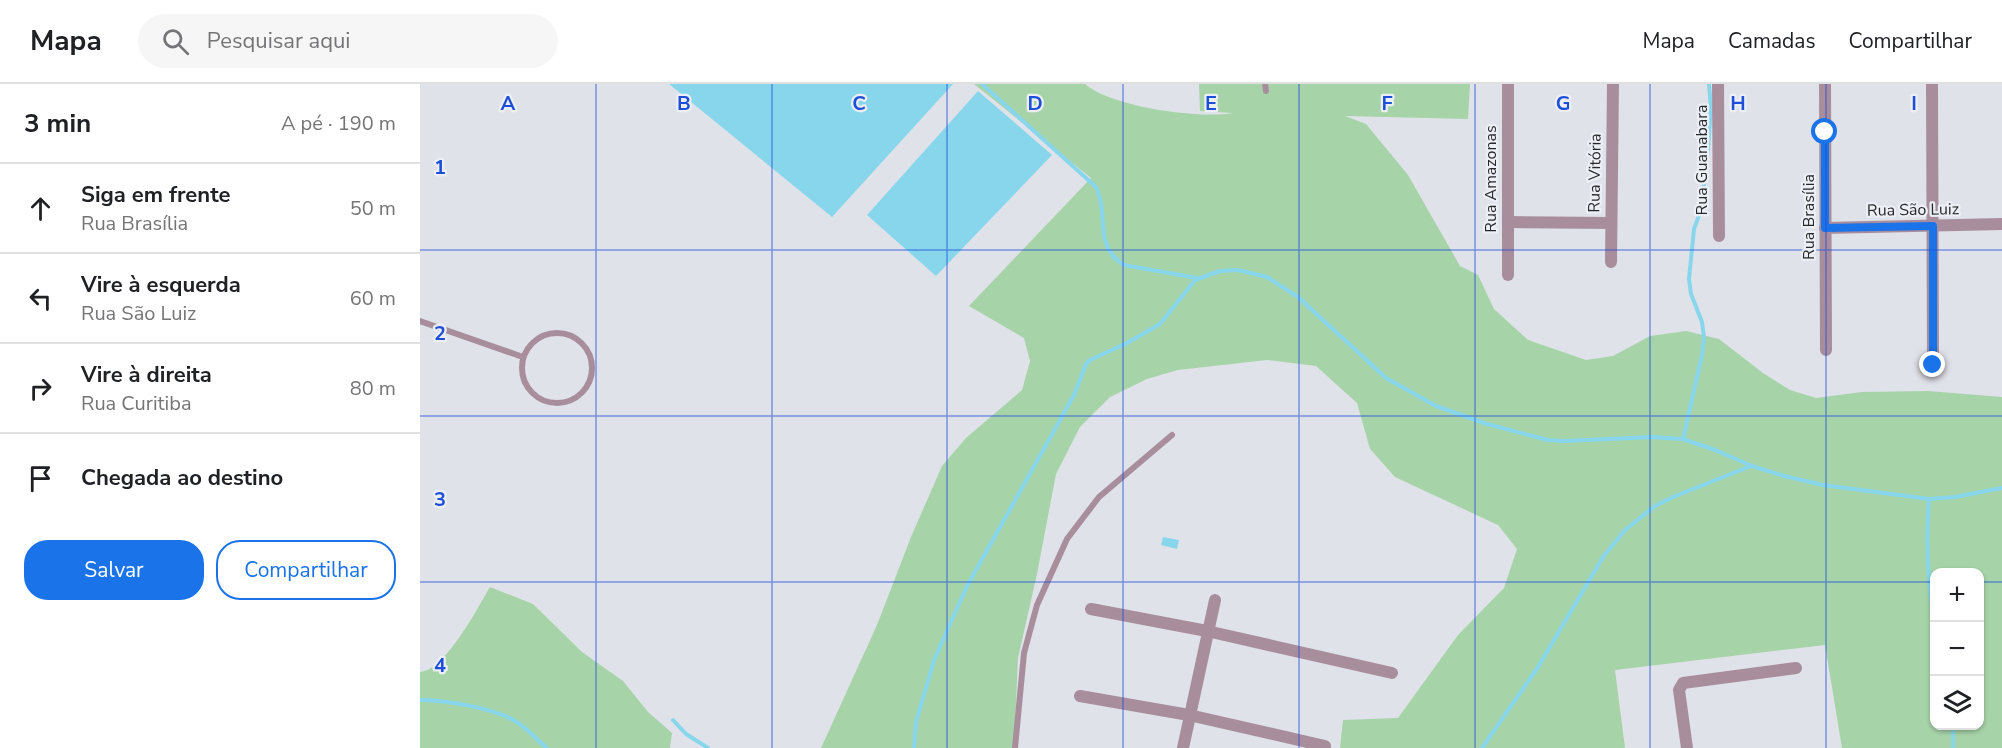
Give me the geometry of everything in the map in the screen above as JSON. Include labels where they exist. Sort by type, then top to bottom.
[{"type":"street","name":"Rua Amazonas","points":[[1508,84],[1508,275]]},
{"type":"street","name":"Rua Vitória","points":[[1611,262],[1612,84]]},
{"type":"street","name":"Rua Guanabara","points":[[1718,84],[1719,236]]},
{"type":"street","name":"Rua Brasília","points":[[1825,84],[1826,350]]},
{"type":"street","points":[[1932,84],[1933,365]]},
{"type":"street","points":[[1508,222],[1611,223]]},
{"type":"street","name":"Rua São Luiz","points":[[1825,228],[2002,224]]},
{"type":"street","points":[[1183,748],[1215,600]]},
{"type":"street","points":[[1091,609],[1207,631],[1392,673]]},
{"type":"street","points":[[1687,748],[1679,690],[1683,683],[1796,668]]},
{"type":"street","points":[[1080,696],[1189,715],[1325,746]]},
{"type":"lane","points":[[420,321],[523,357]]},
{"type":"lane","points":[[555,333],[575,338],[583,345],[591,364],[588,384],[574,399],[553,403],[543,400],[527,387],[523,378],[523,357],[535,340],[544,336],[555,333]]},
{"type":"lane","points":[[1015,748],[1024,653],[1038,605],[1067,540],[1099,497],[1172,435]]},
{"type":"green space","points":[[974,84],[1085,84],[1097,92],[1134,105],[1178,113],[1218,114],[1233,113],[1200,111],[1199,84],[1470,84],[1468,119],[1345,116],[1366,124],[1408,175],[1460,266],[1478,275],[1494,309],[1528,340],[1586,360],[1613,356],[1650,336],[1686,331],[1719,339],[1763,373],[1790,390],[1816,398],[1862,392],[1928,391],[2002,397],[2002,748],[1842,748],[1825,645],[1615,670],[1625,748],[1340,748],[1343,720],[1398,718],[1458,635],[1504,588],[1517,549],[1498,525],[1395,477],[1370,449],[1357,403],[1316,366],[1267,360],[1178,370],[1147,379],[1110,397],[1080,427],[1056,474],[1018,658],[1014,748],[821,748],[877,625],[911,537],[942,466],[966,438],[1022,390],[1030,361],[1024,338],[969,306],[1091,178]]},
{"type":"green space","points":[[490,587],[533,604],[582,652],[623,681],[648,712],[672,733],[670,748],[420,748],[420,672],[430,669],[450,650]]},
{"type":"water","points":[[669,84],[953,84],[832,217]]},
{"type":"water","points":[[978,91],[1052,155],[936,276],[867,215]]},
{"type":"water","points":[[1163,537],[1179,540],[1177,549],[1161,545]]},
{"type":"waterway","points":[[982,84],[1096,187],[1102,209],[1105,239],[1114,257],[1124,265],[1197,278]]},
{"type":"waterway","points":[[1683,439],[1704,337],[1702,322],[1691,294],[1689,279],[1694,229],[1701,210],[1708,149],[1711,108],[1709,84]]},
{"type":"waterway","points":[[914,748],[916,722],[934,660],[967,586],[1074,395],[1086,364],[1160,324],[1195,280],[1220,271],[1238,270],[1267,277],[1298,297],[1386,378],[1436,406],[1487,424],[1548,440],[1652,437],[1683,439],[1784,476],[1823,485],[1929,499],[1955,497],[2002,488]]},
{"type":"waterway","points":[[1482,748],[1538,667],[1603,557],[1625,530],[1655,506],[1751,466]]},
{"type":"waterway","points":[[1929,499],[1930,588]]},
{"type":"waterway","points":[[420,700],[469,706],[506,716],[524,727],[547,748]]},
{"type":"waterway","points":[[673,720],[686,734],[708,748]]},
{"type":"waterway","points":[[1953,730],[1953,748]]},
{"type":"route","points":[[1825,132],[1825,228],[1933,226],[1933,365]]}]
